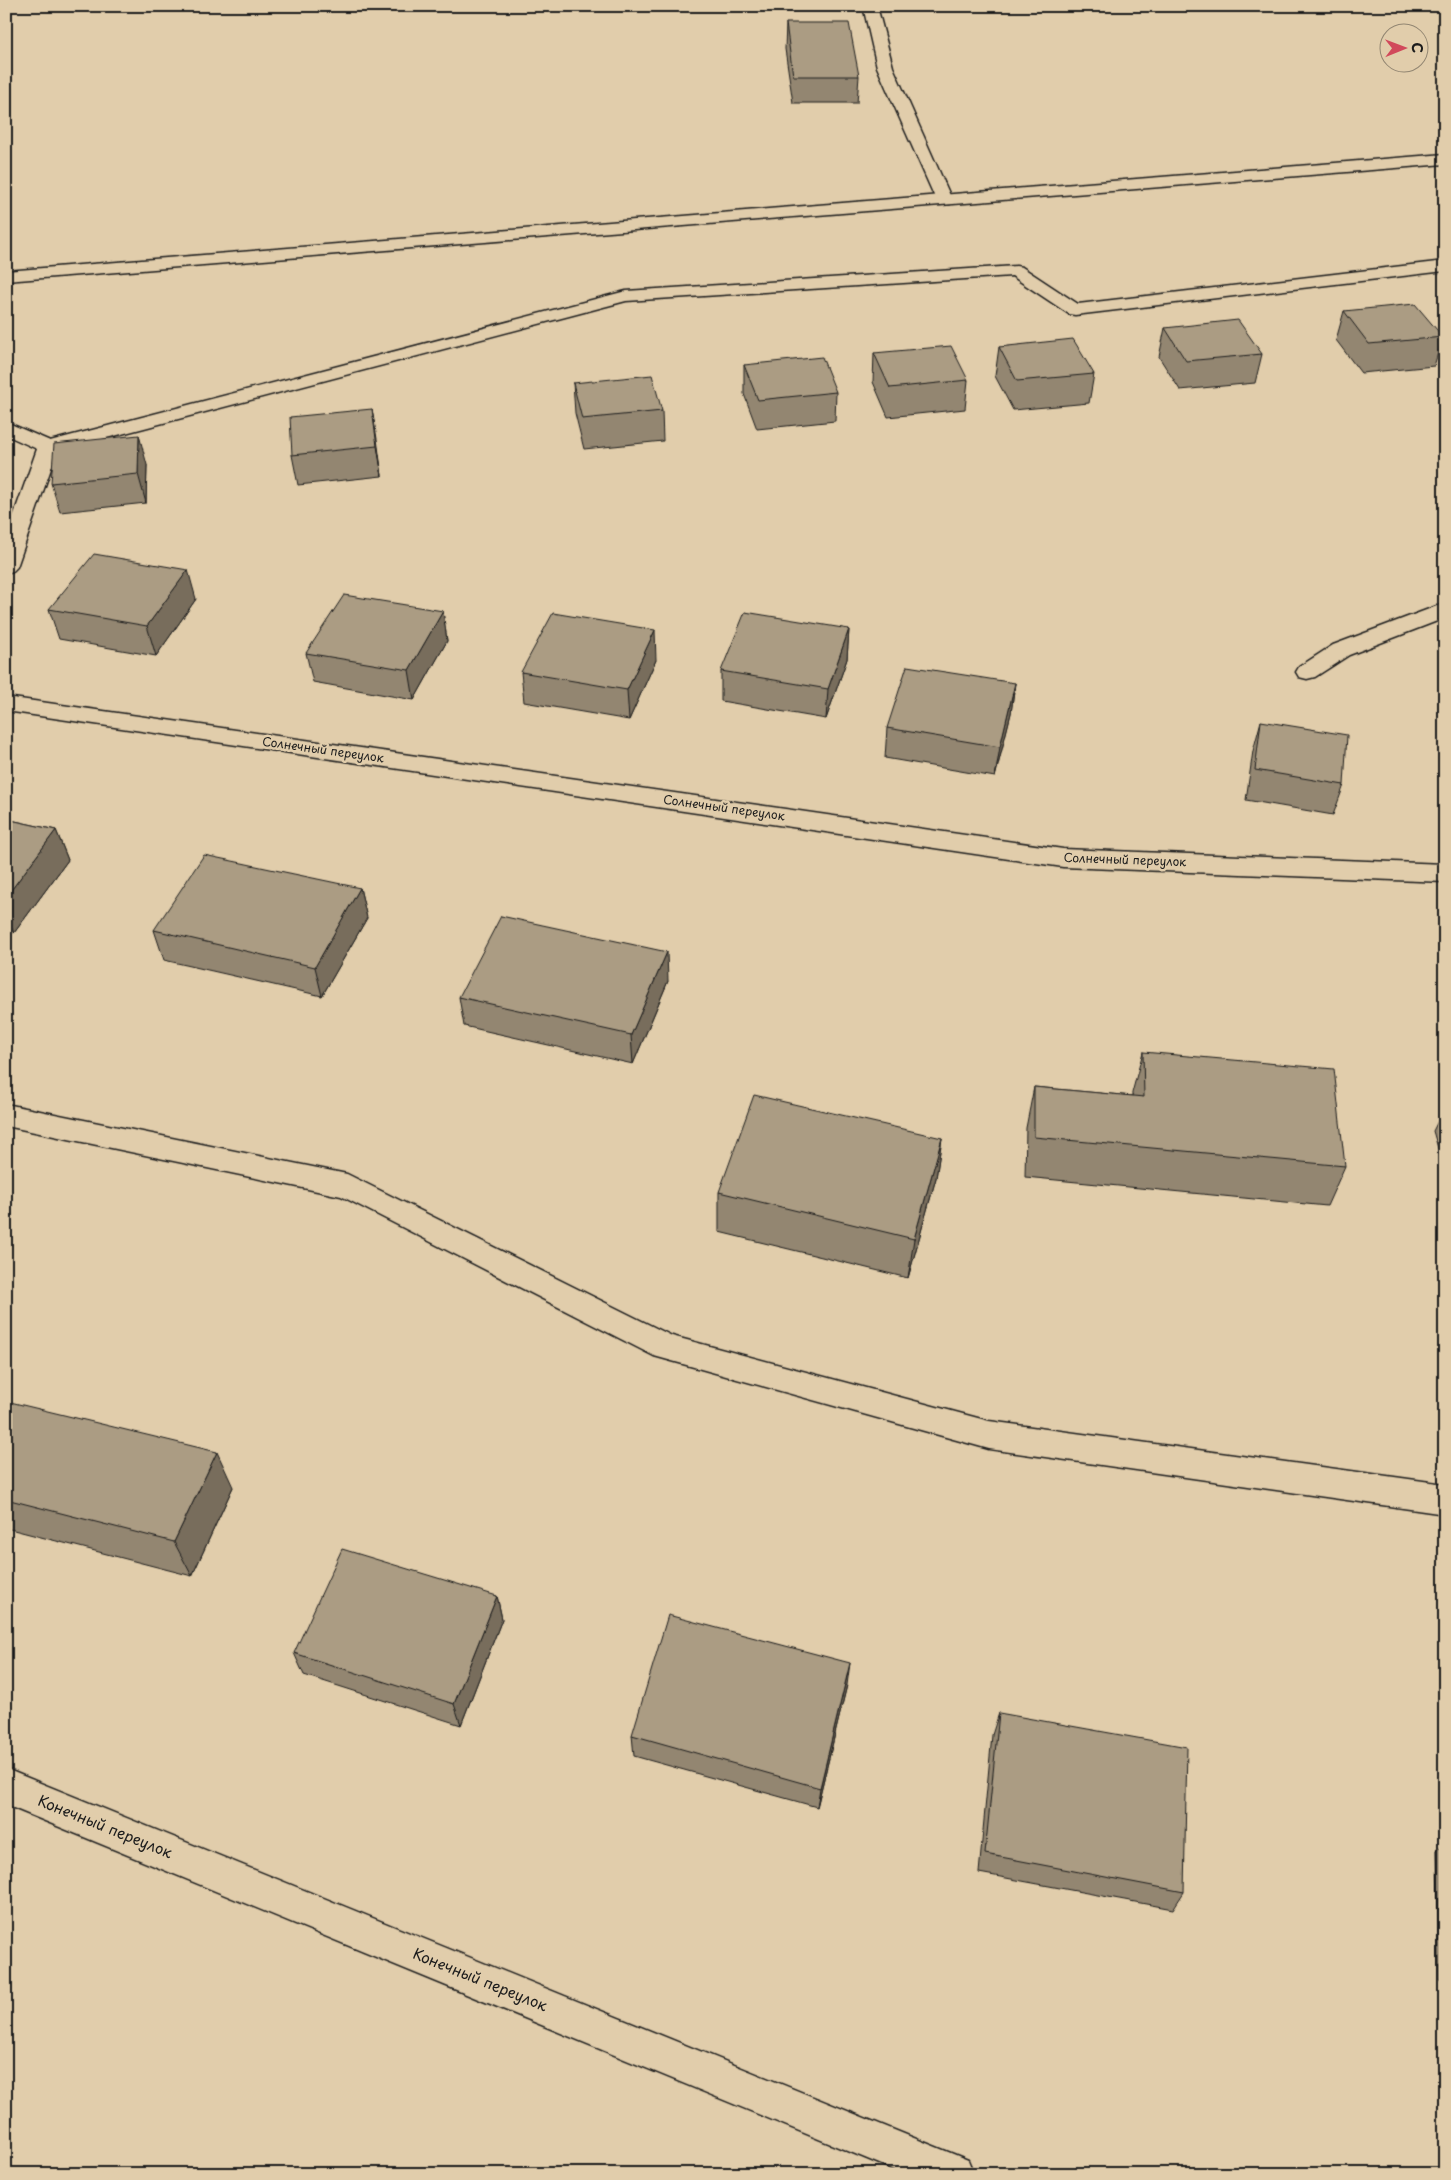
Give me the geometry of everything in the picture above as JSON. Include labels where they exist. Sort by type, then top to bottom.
[{"type":"main road","points":[[870,6],[885,67],[944,200]]},
{"type":"main road","points":[[6,276],[1445,159]]},
{"type":"main road","points":[[6,428],[48,447],[626,296],[1016,271],[1075,310],[1445,266]]},
{"type":"main road","points":[[6,567],[48,447]]},
{"type":"main road","points":[[1307,672],[1341,650],[1445,610]]},
{"type":"main road","name":"Солнечный переулок","points":[[6,704],[1063,858],[1445,873]]},
{"type":"main road","points":[[6,1114],[348,1186],[665,1347],[989,1435],[1445,1500]]},
{"type":"main road","name":"Конечный переулок","points":[[6,1786],[954,2174]]},
{"type":"building","points":[[786,23],[849,23],[859,76],[793,76]]},
{"type":"building","points":[[1415,304],[1443,337],[1369,344],[1344,311]]},
{"type":"building","points":[[1238,320],[1262,354],[1186,361],[1165,328]]},
{"type":"building","points":[[1073,339],[1094,374],[1017,381],[999,347]]},
{"type":"building","points":[[951,346],[968,380],[890,388],[874,353]]},
{"type":"building","points":[[822,357],[836,392],[758,400],[744,365]]},
{"type":"building","points":[[652,375],[662,411],[582,419],[573,383]]},
{"type":"building","points":[[372,409],[377,446],[292,455],[290,417]]},
{"type":"building","points":[[139,435],[138,474],[51,483],[54,444]]},
{"type":"building","points":[[94,554],[188,570],[147,626],[49,609]]},
{"type":"building","points":[[344,595],[443,611],[409,670],[306,653]]},
{"type":"building","points":[[745,612],[849,629],[828,689],[721,671]]},
{"type":"building","points":[[553,613],[655,630],[627,690],[521,672]]},
{"type":"building","points":[[907,666],[1015,683],[1000,747],[887,728]]},
{"type":"building","points":[[1261,721],[1347,735],[1344,785],[1255,770]]},
{"type":"building","points":[[6,819],[56,830],[6,897]]},
{"type":"building","points":[[204,855],[360,888],[315,967],[154,930]]},
{"type":"building","points":[[501,916],[667,952],[631,1035],[459,997]]},
{"type":"building","points":[[1143,1052],[1334,1069],[1345,1166],[1034,1137],[1034,1087],[1144,1097]]},
{"type":"building","points":[[754,1095],[942,1138],[914,1239],[719,1192]]},
{"type":"building","points":[[6,1401],[217,1452],[174,1542],[6,1499]]},
{"type":"building","points":[[342,1549],[497,1596],[454,1704],[294,1653]]},
{"type":"building","points":[[668,1615],[850,1663],[820,1788],[632,1735]]},
{"type":"building","points":[[999,1713],[1187,1747],[1184,1892],[985,1854]]}]
